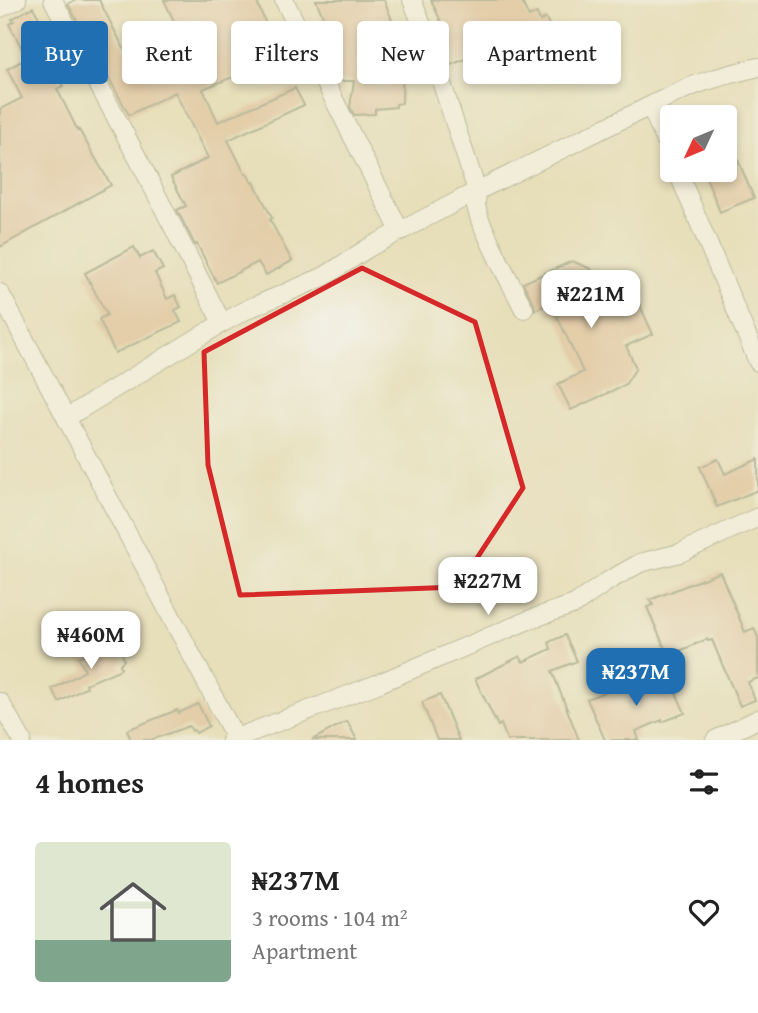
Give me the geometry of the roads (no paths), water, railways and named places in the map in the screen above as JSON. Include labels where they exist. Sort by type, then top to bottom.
[{"type":"street","points":[[0,8],[17,0]]},
{"type":"street","points":[[52,0],[143,168],[222,323]]},
{"type":"street","points":[[284,0],[400,231]]},
{"type":"street","points":[[412,0],[477,191],[476,206],[480,220],[524,309]]},
{"type":"street","points":[[66,418],[250,307],[325,276],[368,248],[477,191],[678,92],[706,81],[758,67]]},
{"type":"street","points":[[651,107],[660,128]]},
{"type":"street","points":[[682,182],[758,362]]},
{"type":"street","points":[[0,293],[233,739],[377,684],[531,619],[575,604],[640,563],[680,553],[758,517]]},
{"type":"street","points":[[0,702],[22,740]]},
{"type":"street","points":[[715,740],[758,719]]}]
